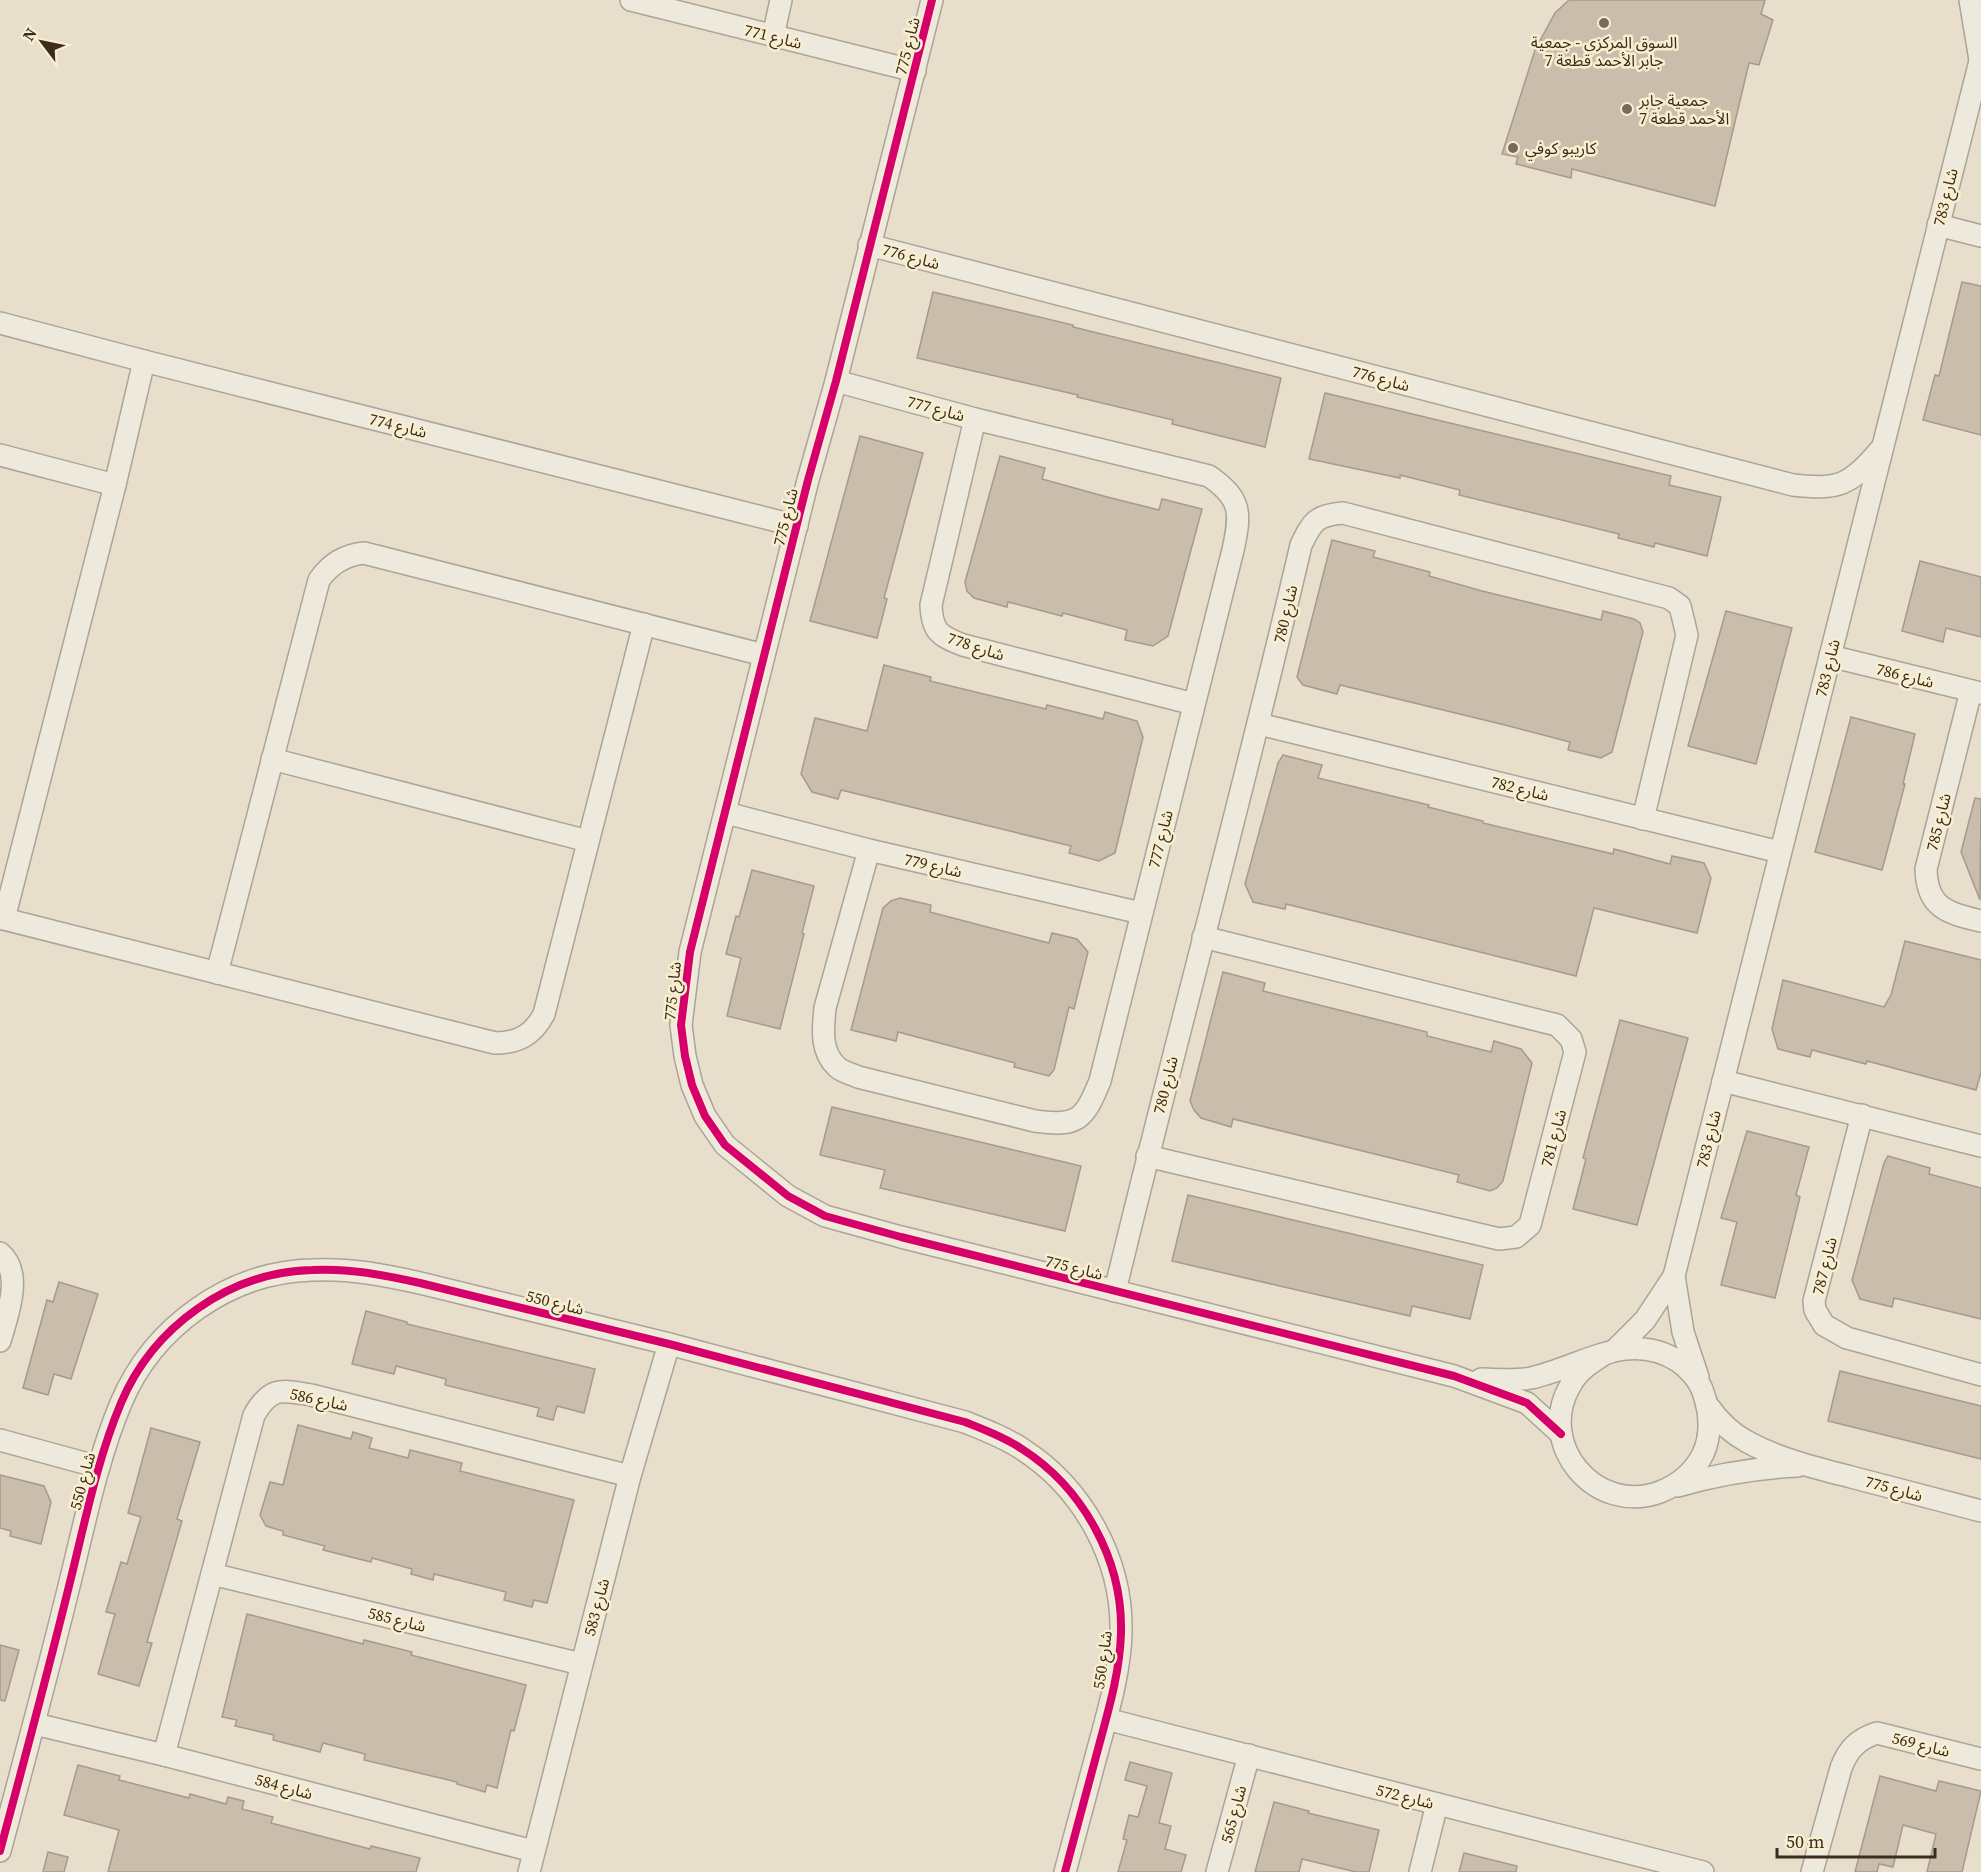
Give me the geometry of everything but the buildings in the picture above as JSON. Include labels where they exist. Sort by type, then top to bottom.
[{"type":"street","name":"شارع 771","points":[[631,0],[915,71]]},
{"type":"street","points":[[772,36],[781,0]]},
{"type":"street","name":"شارع 775","points":[[932,0],[836,381],[796,526],[690,952],[681,1025],[692,1085],[705,1116],[725,1145],[788,1196],[825,1216],[1454,1376],[1527,1403],[1561,1434]]},
{"type":"street","name":"شارع 783","points":[[1611,1351],[1645,1320],[1674,1276],[1980,59],[1970,0]]},
{"type":"street","points":[[1938,225],[1981,236]]},
{"type":"street","name":"شارع 776","points":[[869,245],[1793,485],[1821,488],[1848,482],[1868,465],[1882,448]]},
{"type":"street","name":"شارع 774","points":[[0,322],[144,361],[796,526]]},
{"type":"street","points":[[144,361],[115,485],[2,918],[495,1043],[516,1041],[533,1031],[544,1014],[644,624]]},
{"type":"street","name":"شارع 777","points":[[836,381],[975,419],[1209,476],[1227,488],[1236,504],[1237,532],[1100,1081],[1091,1104],[1078,1119],[1060,1124],[1035,1121],[858,1077],[838,1068],[825,1049],[825,1008],[869,850]]},
{"type":"street","name":"شارع 778","points":[[975,419],[931,605],[934,628],[944,637],[963,645],[1194,704]]},
{"type":"street","points":[[0,455],[115,485]]},
{"type":"street","name":"شارع 780","points":[[1115,1291],[1147,1156],[1259,724],[1300,545],[1309,528],[1318,519],[1326,514],[1343,513],[1669,598],[1680,606],[1686,635],[1643,819]]},
{"type":"street","points":[[217,973],[319,580],[331,565],[346,556],[364,553],[764,655]]},
{"type":"street","name":"شارع 786","points":[[1830,656],[1976,692]]},
{"type":"street","name":"شارع 785","points":[[1976,692],[1926,869],[1926,886],[1942,909],[1954,915],[1981,921]]},
{"type":"street","name":"شارع 782","points":[[1259,724],[1780,852]]},
{"type":"street","points":[[272,759],[588,841]]},
{"type":"street","name":"شارع 779","points":[[726,813],[869,850],[1141,913]]},
{"type":"street","name":"شارع 781","points":[[1147,1156],[1499,1239],[1516,1237],[1530,1225],[1575,1052],[1571,1039],[1557,1025],[1203,937]]},
{"type":"street","points":[[1723,1080],[1981,1146]]},
{"type":"street","name":"شارع 787","points":[[1862,1115],[1814,1301],[1815,1310],[1824,1324],[1847,1338],[1981,1375]]},
{"type":"street","points":[[0,1253],[11,1274],[13,1291],[0,1341]]},
{"type":"street","name":"شارع 550","points":[[0,1851],[35,1724],[99,1467],[122,1402],[138,1372],[157,1344],[180,1321],[207,1301],[241,1285],[275,1274],[311,1270],[348,1270],[381,1275],[669,1344],[965,1422],[1000,1436],[1046,1466],[1087,1512],[1106,1548],[1118,1593],[1121,1633],[1116,1673],[1106,1719],[1065,1872]]},
{"type":"street","name":"شارع 783","points":[[1674,1276],[1683,1332],[1701,1386]]},
{"type":"street","name":"شارع 583","points":[[531,1862],[630,1476],[669,1344]]},
{"type":"street","points":[[1640,1347],[1665,1353],[1686,1367],[1701,1386],[1709,1407],[1710,1431],[1703,1453],[1690,1473],[1672,1488],[1649,1496],[1625,1497],[1602,1490],[1582,1476],[1568,1457],[1561,1434],[1561,1409],[1570,1386],[1585,1366],[1611,1351],[1640,1347]]},
{"type":"street","name":"شارع 775","points":[[1454,1376],[1505,1381],[1528,1378],[1611,1351]]},
{"type":"street","name":"شارع 586","points":[[164,1755],[254,1415],[262,1401],[270,1394],[282,1390],[311,1395],[630,1476]]},
{"type":"street","name":"شارع 775","points":[[1709,1407],[1718,1420],[1746,1442],[1807,1466],[1981,1511]]},
{"type":"street","points":[[0,1440],[99,1467]]},
{"type":"street","name":"شارع 775","points":[[1672,1488],[1739,1471],[1807,1466]]},
{"type":"street","name":"شارع 585","points":[[212,1575],[581,1664]]},
{"type":"street","name":"شارع 572","points":[[1106,1719],[1437,1804],[1622,1862],[1703,1872]]},
{"type":"street","name":"شارع 584","points":[[35,1724],[164,1755],[531,1862]]},
{"type":"street","name":"شارع 569","points":[[1812,1872],[1840,1768],[1846,1754],[1864,1737],[1876,1733],[1981,1759]]},
{"type":"street","name":"شارع 565","points":[[1217,1872],[1249,1755]]},
{"type":"street","points":[[1420,1872],[1437,1804]]},
{"type":"cycle path","points":[[932,0],[836,381],[808,480],[690,952],[681,1025],[692,1085],[705,1116],[725,1145],[788,1196],[825,1216],[1454,1376],[1527,1403],[1561,1434]]},
{"type":"cycle path","points":[[0,1851],[98,1469],[121,1403],[135,1376],[153,1350],[174,1328],[197,1309],[224,1293],[252,1281],[281,1273],[339,1270],[420,1283],[669,1344],[965,1422],[1008,1441],[1044,1465],[1081,1505],[1095,1528],[1107,1553],[1120,1606],[1121,1633],[1116,1677],[1065,1872]]},
{"type":"place","name":"السوق المركزي - جمعية جابر الأحمد قطعة 7","points":[[1604,23]]},
{"type":"place","name":"جمعية جابر الأحمد قطعة 7","points":[[1627,109]]},
{"type":"place","name":"كاريبو كوفي","points":[[1513,148]]}]
